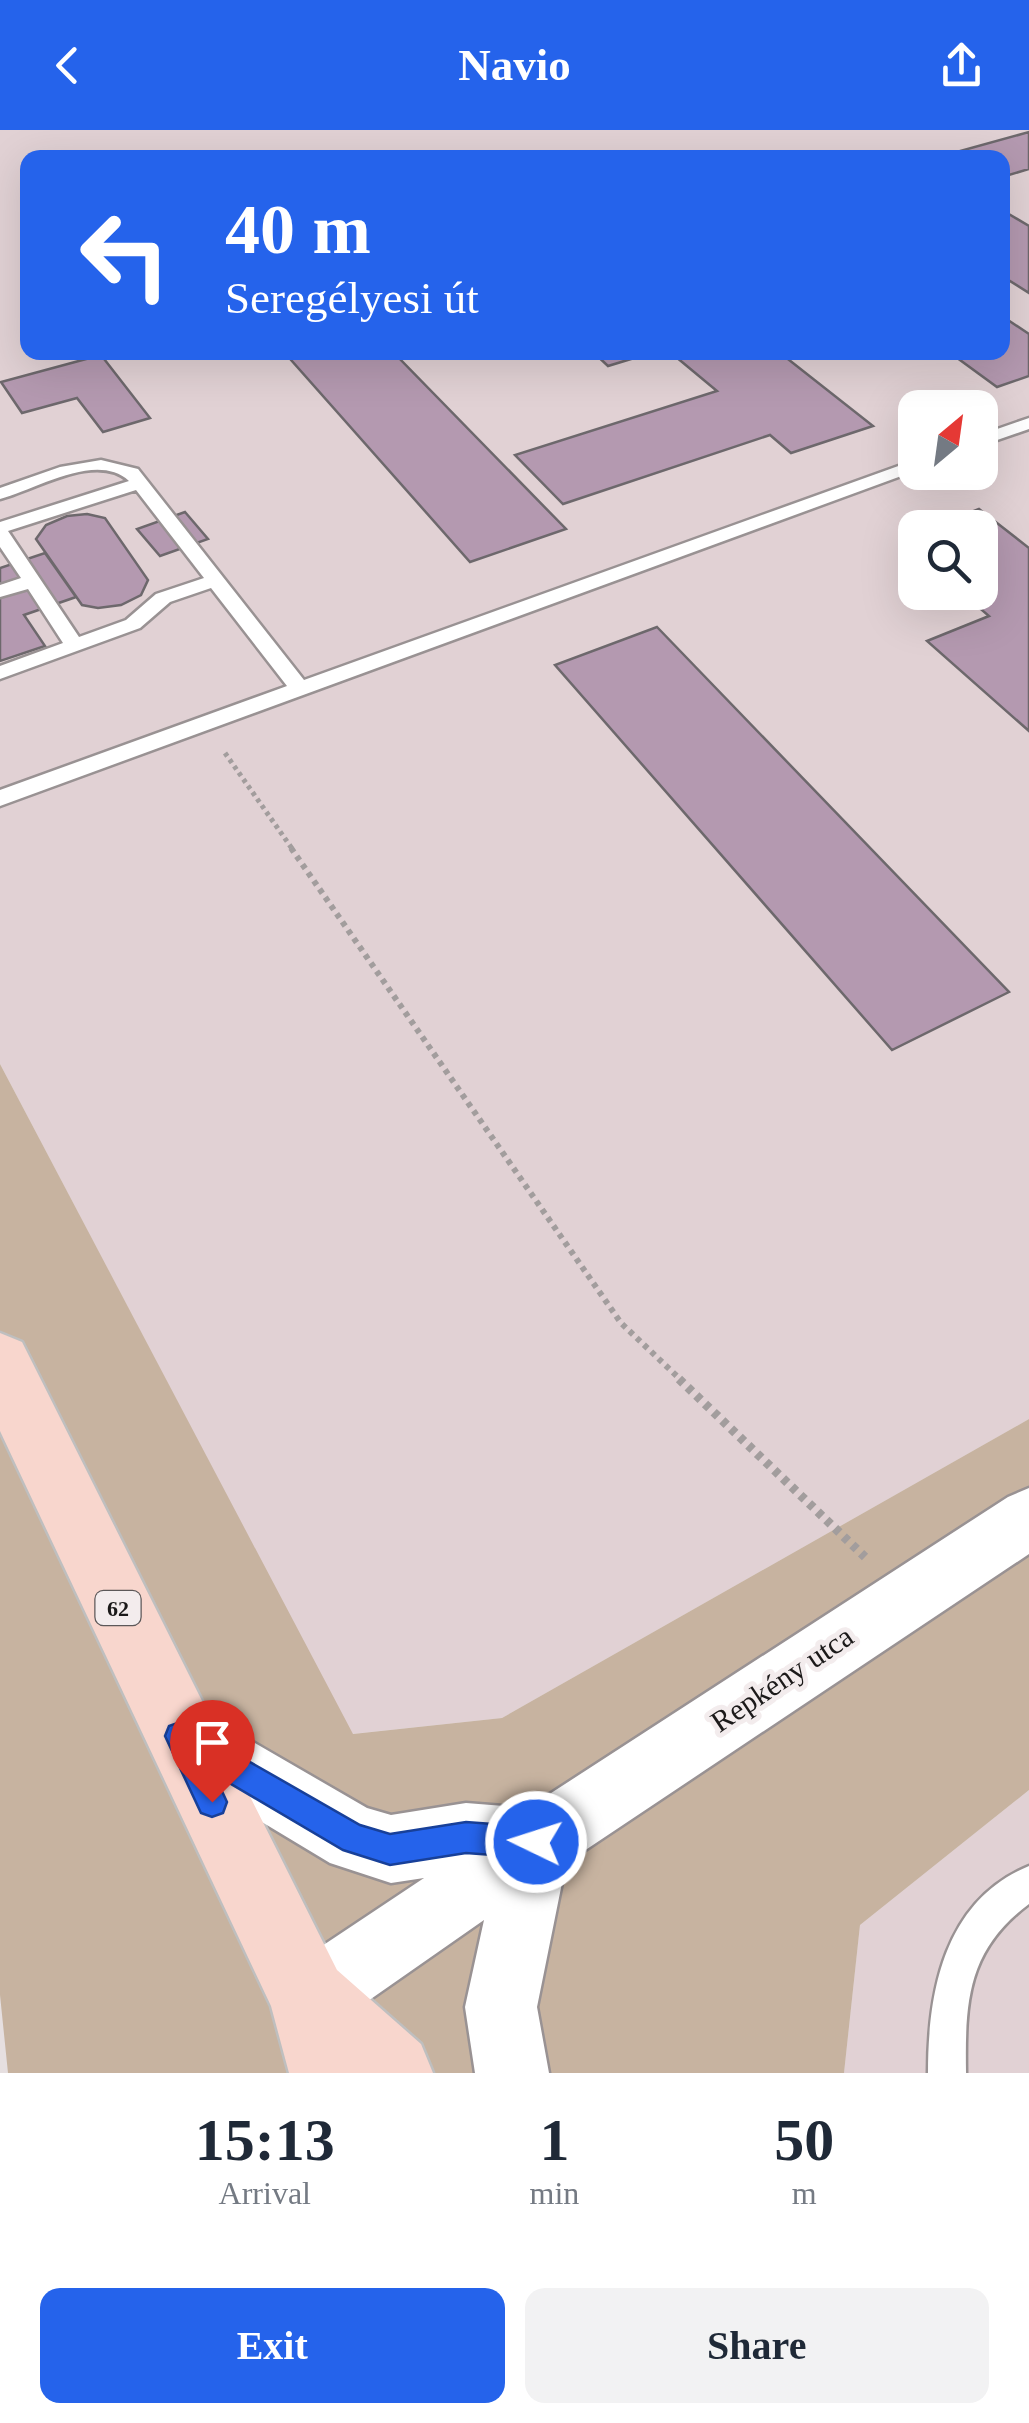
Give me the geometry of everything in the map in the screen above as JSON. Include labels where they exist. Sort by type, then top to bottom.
[{"type":"main road","name":"62","points":[[0,1363],[309,1998],[330,2073]]},
{"type":"main road","name":"62","points":[[309,1998],[392,2073]]},
{"type":"street","name":"Repkény utca","points":[[309,1998],[536,1842],[1029,1518]]},
{"type":"street","points":[[180,1736],[354,1839],[390,1850],[466,1837],[536,1842],[501,2007],[512,2073]]},
{"type":"lane","points":[[998,434],[1029,423]]},
{"type":"lane","points":[[0,494],[91,465],[114,462],[132,472],[300,689]]},
{"type":"lane","points":[[0,798],[898,470]]},
{"type":"lane","points":[[74,646],[0,530],[140,483]]},
{"type":"lane","points":[[0,673],[133,624],[163,598],[215,580]]},
{"type":"lane","points":[[0,592],[32,581]]},
{"type":"lane","points":[[948,2073],[946,2039],[954,1982],[968,1938],[996,1904],[1029,1883]]},
{"type":"path","points":[[204,724],[621,1323],[906,1596]]},
{"type":"shaded area","points":[[0,130],[1029,130],[1029,1419],[502,1718],[352,1734],[0,1064]]},
{"type":"shaded area","points":[[0,1064],[353,1734],[502,1718],[1029,1419],[1029,1790],[860,1925],[844,2073],[8,2073],[0,1995]]},
{"type":"shaded area","points":[[1029,1790],[1029,2073],[844,2073],[860,1925]]},
{"type":"building","points":[[1029,132],[1029,169],[1010,175],[1010,150],[964,150]]},
{"type":"building","points":[[1010,215],[1029,226],[1029,293],[1010,281]]},
{"type":"building","points":[[1010,321],[1029,334],[1029,376],[997,387],[960,360],[1010,360]]},
{"type":"building","points":[[82,360],[105,360],[150,418],[103,432],[77,398],[22,413],[1,382]]},
{"type":"building","points":[[291,360],[401,360],[566,529],[470,562]]},
{"type":"building","points":[[602,360],[628,360],[608,366]]},
{"type":"building","points":[[680,360],[789,360],[873,426],[791,453],[770,435],[563,504],[515,455],[717,391]]},
{"type":"building","points":[[185,512],[208,539],[160,556],[137,529]]},
{"type":"building","points":[[87,514],[105,518],[148,580],[141,595],[121,605],[82,605],[36,539],[46,525],[67,516]]},
{"type":"building","points":[[998,524],[1029,548],[1029,731],[927,641],[989,616],[982,610],[998,610]]},
{"type":"building","points":[[45,553],[76,597],[24,615],[45,646],[0,661],[0,568]]},
{"type":"building","points":[[657,627],[1009,992],[892,1050],[555,665]]},
{"type":"route","points":[[212,1802],[180,1736],[354,1839],[390,1850],[466,1837],[536,1842]]}]
